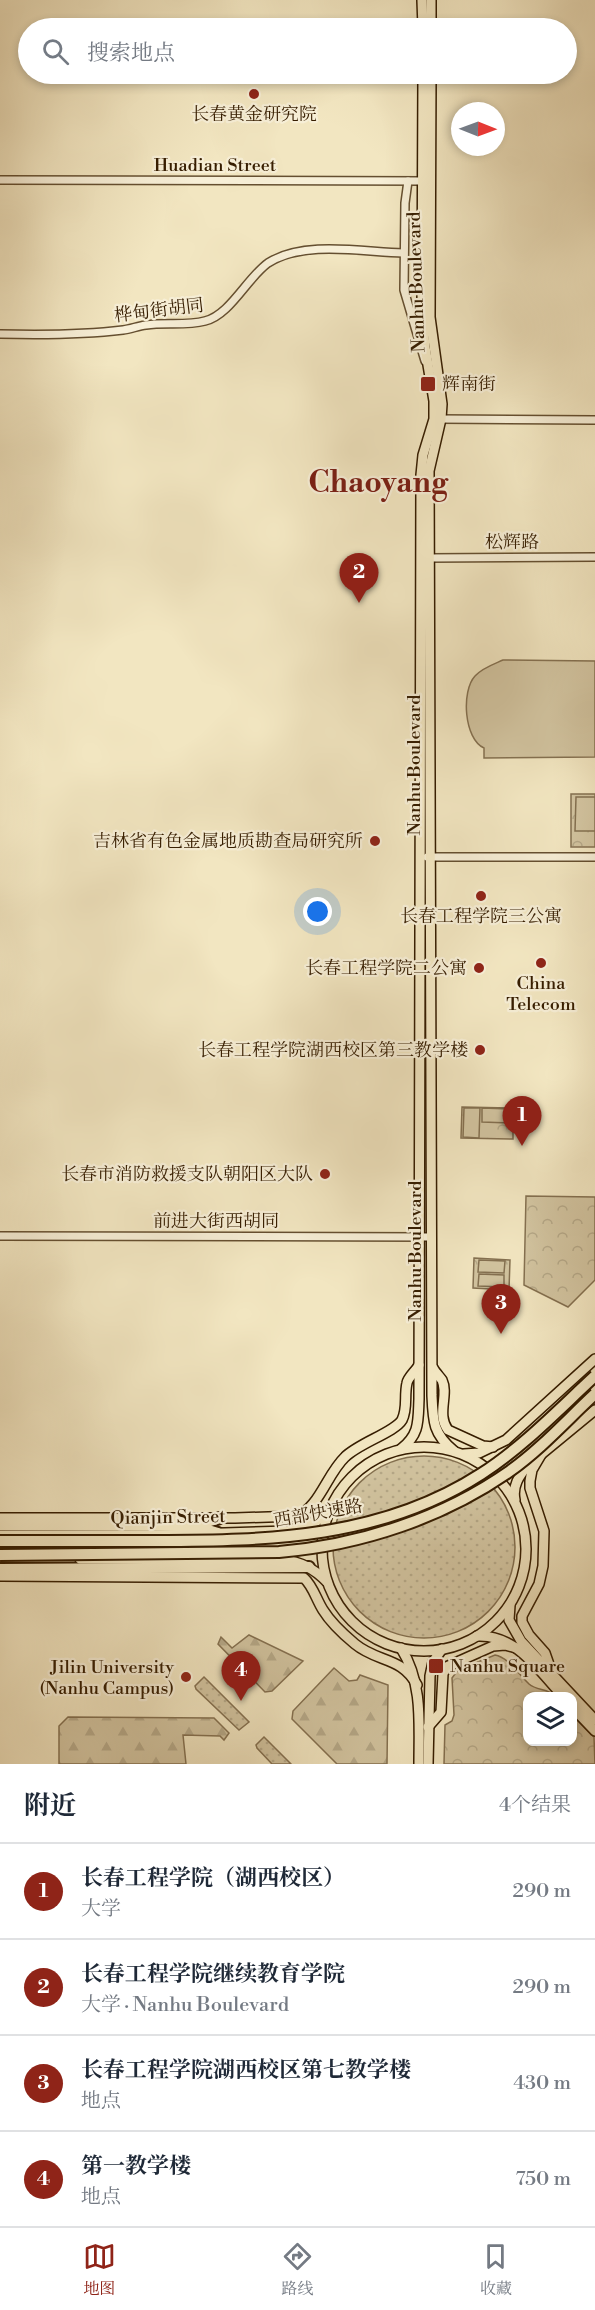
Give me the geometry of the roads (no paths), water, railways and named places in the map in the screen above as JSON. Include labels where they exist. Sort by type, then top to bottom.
[{"type":"highway","name":"西部快速路","points":[[0,1541],[252,1540],[307,1536],[390,1516],[428,1502],[480,1474],[521,1445],[595,1376]]},
{"type":"highway","name":"西部快速路","points":[[0,1557],[279,1552],[308,1549],[385,1532],[462,1500],[510,1471],[595,1394]]},
{"type":"highway","points":[[194,1526],[220,1518]]},
{"type":"highway","points":[[0,1525],[194,1526],[218,1533]]},
{"type":"highway","points":[[0,1569],[309,1567]]},
{"type":"main road","points":[[422,0],[423,18]]},
{"type":"main road","points":[[431,0],[431,18]]},
{"type":"main road","name":"Nanhu Boulevard","points":[[423,84],[430,317],[442,404],[423,455],[421,475],[431,1365],[436,1430],[442,1441],[454,1451]]},
{"type":"main road","name":"Nanhu Boulevard","points":[[401,1449],[411,1441],[416,1433],[419,1409],[429,471],[437,419],[425,347],[422,311],[431,84]]},
{"type":"main road","points":[[464,1454],[479,1453],[495,1447],[514,1434],[595,1359]]},
{"type":"main road","points":[[297,1516],[306,1513],[313,1506],[332,1471],[347,1455],[366,1441],[398,1426],[406,1408],[407,1381],[419,1365]]},
{"type":"main road","points":[[431,1365],[442,1381],[443,1419],[448,1430],[483,1446],[495,1447]]},
{"type":"main road","points":[[0,1557],[282,1559],[298,1562],[320,1574],[328,1583],[344,1611],[358,1627],[376,1639],[417,1651],[442,1649],[458,1645],[477,1636],[494,1623],[510,1603],[522,1579],[526,1558],[524,1526],[517,1506],[514,1487],[519,1475],[595,1410]]},
{"type":"main road","points":[[328,1583],[322,1551],[324,1530],[330,1509],[347,1482],[363,1467],[381,1456],[401,1449],[433,1447],[464,1454],[491,1472],[506,1487],[517,1506]]},
{"type":"main road","points":[[542,1454],[532,1470],[530,1488],[544,1531],[543,1566],[539,1584],[522,1616],[522,1622],[529,1635],[545,1653],[553,1676]]},
{"type":"main road","name":"Qianjin Street","points":[[0,1518],[287,1518],[312,1512],[335,1500]]},
{"type":"main road","name":"Qianjin Street","points":[[0,1535],[288,1531],[317,1521],[330,1509]]},
{"type":"main road","points":[[0,1576],[304,1578],[309,1582],[323,1610],[347,1637],[368,1653],[406,1669],[417,1684]]},
{"type":"main road","points":[[510,1603],[509,1620],[513,1629],[595,1720]]},
{"type":"main road","points":[[477,1636],[490,1635],[503,1639],[517,1648],[559,1692]]},
{"type":"main road","points":[[428,1727],[441,1712],[443,1674],[446,1667],[493,1646],[506,1645],[517,1648]]},
{"type":"main road","points":[[401,1648],[409,1661],[417,1684],[419,1764]]},
{"type":"main road","points":[[428,1764],[430,1676],[433,1662],[442,1649]]},
{"type":"main road","points":[[577,1711],[595,1731]]},
{"type":"street","name":"Huadian Street","points":[[0,180],[426,181]]},
{"type":"street","points":[[408,181],[403,253],[404,290],[411,320],[431,377]]},
{"type":"street","name":"桦甸街胡同","points":[[0,334],[58,335],[204,321],[218,316],[267,264],[283,255],[307,250],[334,249],[403,253]]},
{"type":"street","points":[[437,419],[595,420]]},
{"type":"street","name":"松辉路","points":[[429,558],[595,557]]},
{"type":"street","points":[[426,857],[595,857]]},
{"type":"street","name":"前进大街西胡同","points":[[0,1236],[431,1237]]},
{"type":"place","name":"长春黄金研究院","points":[[254,94]]},
{"type":"place","name":"辉南街","points":[[428,384]]},
{"type":"place","name":"长春工程学院继续教育学院","points":[[359,603]]},
{"type":"place","name":"吉林省有色金属地质勘查局研究所","points":[[375,841]]},
{"type":"place","name":"长春工程学院三公寓","points":[[481,896]]},
{"type":"place","name":"China Telecom","points":[[541,963]]},
{"type":"place","name":"长春工程学院二公寓","points":[[479,968]]},
{"type":"place","name":"长春工程学院湖西校区第三教学楼","points":[[480,1050]]},
{"type":"place","name":"长春工程学院（湖西校区）","points":[[522,1146]]},
{"type":"place","name":"长春市消防救援支队朝阳区大队","points":[[325,1174]]},
{"type":"place","name":"长春工程学院湖西校区第七教学楼","points":[[501,1334]]},
{"type":"place","name":"Nanhu Square","points":[[436,1666]]},
{"type":"place","name":"Jilin University (Nanhu Campus)","points":[[186,1677]]},
{"type":"place","name":"第一教学楼","points":[[241,1701]]},
{"type":"district","name":"Chaoyang","points":[[378,482]]}]
